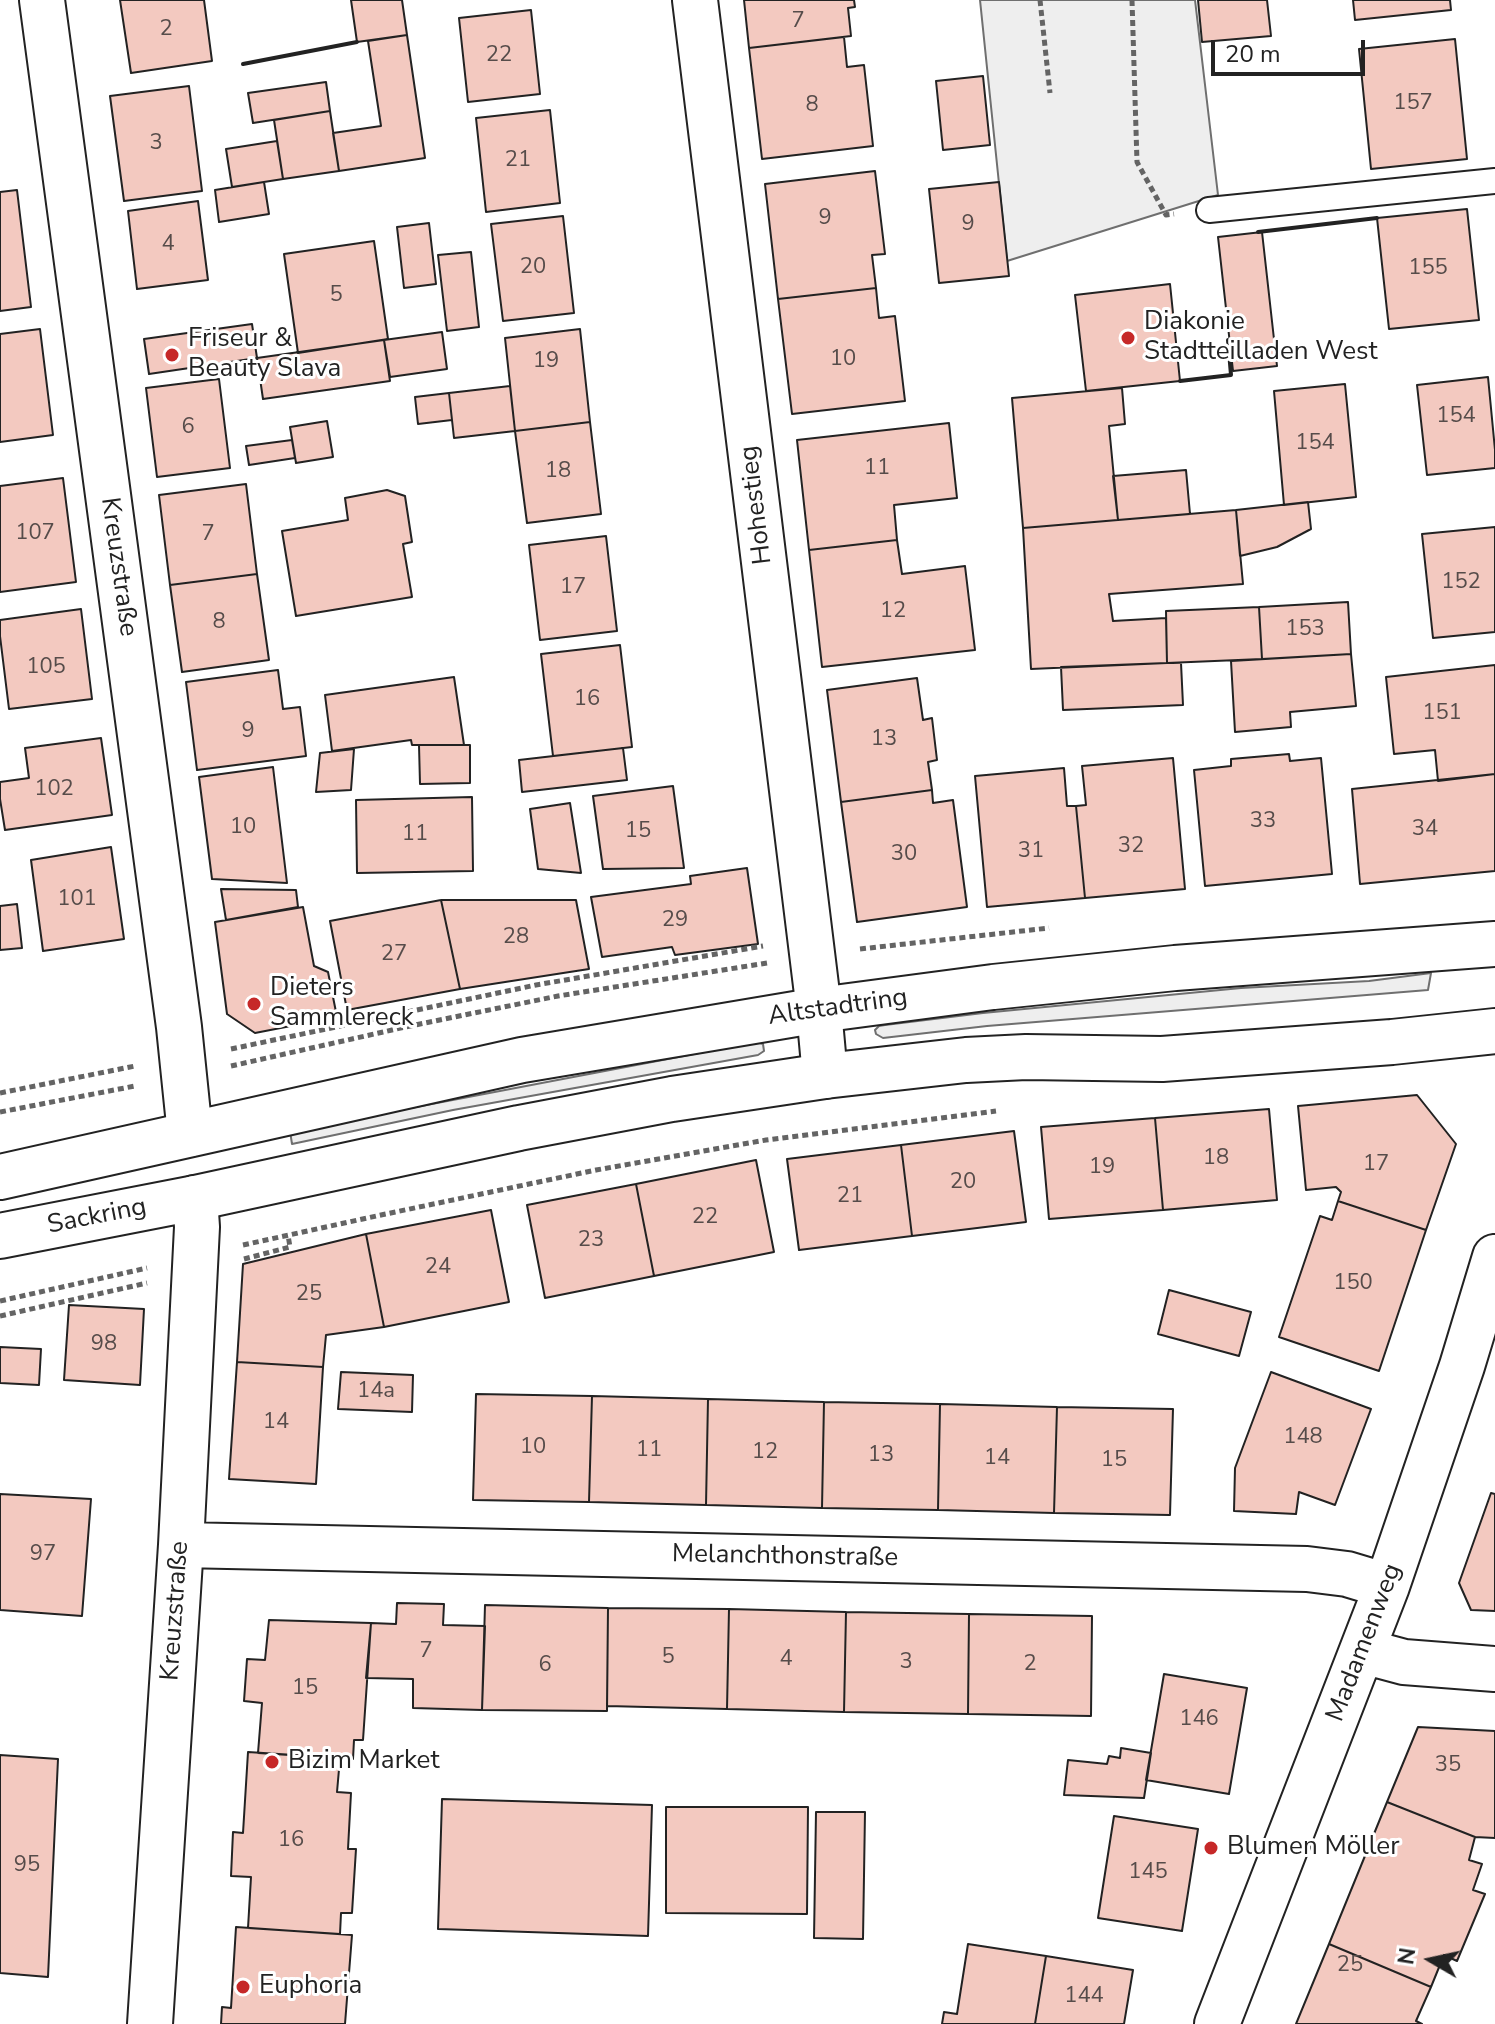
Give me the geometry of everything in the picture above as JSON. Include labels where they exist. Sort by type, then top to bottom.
[{"type":"street","name":"Kreuzstraße","points":[[42,0],[185,1076],[190,1134]]},
{"type":"street","name":"Hohestieg","points":[[695,0],[825,1076]]},
{"type":"street","name":"Altstadtring","points":[[190,1134],[522,1060],[819,1010],[1009,985],[1175,968],[1495,944]]},
{"type":"street","points":[[195,1198],[534,1125],[672,1099],[825,1076],[966,1060],[1026,1057],[1162,1059],[1495,1031]]},
{"type":"street","points":[[0,1177],[190,1134]]},
{"type":"street","name":"Kreuzstraße","points":[[150,2024],[181,1545],[197,1242],[195,1198]]},
{"type":"street","name":"Sackring","points":[[0,1236],[195,1198]]},
{"type":"street","name":"Madamenweg","points":[[1217,2024],[1387,1586],[1462,1366],[1495,1257]]},
{"type":"street","name":"Melanchthonstraße","points":[[181,1545],[1307,1569],[1347,1574],[1387,1586]]},
{"type":"street","points":[[1363,1651],[1404,1662],[1495,1669]]},
{"type":"lane","points":[[1209,210],[1495,181]]},
{"type":"path","points":[[1040,0],[1050,93]]},
{"type":"path","points":[[1132,0],[1137,162],[1166,215],[1209,210]]},
{"type":"path","points":[[222,1051],[536,985],[764,945]]},
{"type":"path","points":[[0,1112],[185,1076],[558,996],[677,978]]},
{"type":"path","points":[[0,1093],[144,1064]]},
{"type":"path","points":[[234,1261],[290,1247],[288,1235],[596,1170],[766,1140],[1009,1110]]},
{"type":"path","points":[[0,1301],[154,1267]]},
{"type":"path","points":[[0,1316],[153,1282]]},
{"type":"shaded area","points":[[980,0],[1195,0],[1218,195],[1007,261]]},
{"type":"shaded area","points":[[1431,973],[1428,990],[987,1026],[883,1038],[875,1030],[885,1025],[983,1013],[1241,988],[1369,981]]},
{"type":"shaded area","points":[[757,1042],[763,1044],[764,1051],[758,1055],[453,1110],[292,1144],[290,1131]]},
{"type":"building","points":[[120,0],[204,0],[212,61],[131,73]]},
{"type":"building","points":[[351,0],[402,0],[407,35],[357,42]]},
{"type":"building","points":[[744,0],[854,0],[855,7],[848,8],[851,36],[749,48]]},
{"type":"building","points":[[1198,0],[1267,0],[1271,36],[1202,42]]},
{"type":"building","points":[[1353,0],[1450,0],[1451,10],[1355,20]]},
{"type":"building","points":[[531,10],[540,94],[468,102],[459,18]]},
{"type":"building","points":[[407,35],[425,158],[339,171],[333,133],[381,126],[368,41]]},
{"type":"building","points":[[844,37],[847,67],[864,65],[873,146],[762,159],[749,48]]},
{"type":"building","points":[[1455,39],[1467,159],[1371,169],[1359,49]]},
{"type":"building","points":[[983,76],[990,145],[943,150],[936,81]]},
{"type":"building","points":[[326,82],[330,111],[253,123],[248,93]]},
{"type":"building","points":[[189,86],[202,191],[124,201],[110,96]]},
{"type":"building","points":[[550,110],[560,203],[486,212],[476,118]]},
{"type":"building","points":[[330,111],[339,171],[283,179],[274,120]]},
{"type":"building","points":[[277,141],[283,179],[232,187],[226,149]]},
{"type":"building","points":[[875,171],[885,254],[872,255],[876,288],[778,299],[765,184]]},
{"type":"building","points":[[264,182],[269,214],[219,222],[215,190]]},
{"type":"building","points":[[999,182],[1009,276],[939,283],[929,189]]},
{"type":"building","points":[[17,190],[31,307],[0,311],[0,192]]},
{"type":"building","points":[[198,201],[208,280],[137,289],[128,211]]},
{"type":"building","points":[[1467,209],[1479,320],[1389,329],[1377,218]]},
{"type":"building","points":[[563,216],[574,313],[503,321],[491,224]]},
{"type":"building","points":[[429,223],[436,284],[404,288],[397,227]]},
{"type":"building","points":[[1262,232],[1277,366],[1233,371],[1218,237]]},
{"type":"building","points":[[374,241],[388,339],[298,353],[284,254]]},
{"type":"building","points":[[471,252],[479,327],[447,331],[438,255]]},
{"type":"building","name":"Diakonie Stadtteilladen West","points":[[1170,284],[1180,381],[1086,391],[1075,295]]},
{"type":"building","points":[[876,288],[879,318],[895,316],[905,401],[792,414],[778,299]]},
{"type":"building","points":[[252,324],[257,358],[149,374],[144,339]]},
{"type":"building","points":[[40,329],[53,435],[0,442],[0,334]]},
{"type":"building","points":[[580,329],[590,422],[515,431],[505,338]]},
{"type":"building","points":[[442,332],[447,369],[390,377],[384,340]]},
{"type":"building","points":[[384,340],[390,381],[263,399],[257,358]]},
{"type":"building","points":[[1488,377],[1495,468],[1427,475],[1417,385]]},
{"type":"building","points":[[219,379],[230,468],[157,477],[146,388]]},
{"type":"building","points":[[1345,384],[1356,497],[1284,505],[1274,391]]},
{"type":"building","points":[[510,386],[515,431],[454,438],[449,393]]},
{"type":"building","points":[[1122,388],[1125,424],[1109,426],[1118,520],[1023,528],[1012,398]]},
{"type":"building","points":[[449,393],[452,420],[418,424],[415,397]]},
{"type":"building","points":[[327,421],[333,457],[296,463],[290,427]]},
{"type":"building","points":[[590,422],[601,514],[527,523],[515,431]]},
{"type":"building","points":[[949,423],[957,498],[894,505],[897,540],[809,550],[797,440]]},
{"type":"building","points":[[292,440],[295,458],[249,465],[246,446]]},
{"type":"building","points":[[1186,470],[1190,514],[1118,520],[1113,476]]},
{"type":"building","points":[[63,478],[76,582],[0,592],[0,486]]},
{"type":"building","points":[[246,484],[257,574],[170,585],[159,495]]},
{"type":"building","points":[[387,490],[405,496],[412,542],[403,544],[412,597],[296,616],[282,531],[348,520],[345,498]]},
{"type":"building","points":[[1308,502],[1311,529],[1277,547],[1240,556],[1236,510]]},
{"type":"building","points":[[1236,510],[1243,584],[1109,594],[1113,621],[1166,618],[1167,663],[1031,669],[1023,528]]},
{"type":"building","points":[[1495,527],[1495,632],[1433,638],[1422,534]]},
{"type":"building","points":[[606,536],[617,631],[540,640],[529,545]]},
{"type":"building","points":[[897,540],[902,574],[965,566],[975,650],[822,667],[809,550]]},
{"type":"building","points":[[257,574],[269,660],[182,672],[170,585]]},
{"type":"building","points":[[1348,602],[1351,654],[1262,659],[1259,607]]},
{"type":"building","points":[[1259,607],[1262,659],[1167,663],[1166,611]]},
{"type":"building","points":[[81,609],[92,699],[9,709],[0,620]]},
{"type":"building","points":[[620,645],[632,747],[553,756],[541,654]]},
{"type":"building","points":[[1351,654],[1356,706],[1290,712],[1291,727],[1235,732],[1231,661]]},
{"type":"building","points":[[1181,663],[1183,705],[1063,710],[1061,667]]},
{"type":"building","points":[[1495,665],[1495,774],[1438,781],[1435,750],[1394,754],[1386,677]]},
{"type":"building","points":[[278,670],[283,709],[300,707],[306,756],[197,770],[186,682]]},
{"type":"building","points":[[454,677],[464,745],[412,745],[411,740],[332,751],[325,695]]},
{"type":"building","points":[[917,678],[923,720],[932,718],[937,760],[928,762],[932,790],[841,802],[827,690]]},
{"type":"building","points":[[101,738],[112,815],[5,830],[0,782],[29,778],[25,748]]},
{"type":"building","points":[[419,745],[470,745],[470,783],[420,784]]},
{"type":"building","points":[[623,748],[627,780],[522,792],[519,760]]},
{"type":"building","points":[[354,749],[351,790],[316,792],[320,753]]},
{"type":"building","points":[[1289,754],[1290,761],[1321,758],[1332,874],[1205,886],[1194,770],[1231,766],[1231,759]]},
{"type":"building","points":[[1173,758],[1185,889],[1085,898],[1076,806],[1086,805],[1082,766]]},
{"type":"building","points":[[273,767],[287,883],[212,879],[199,777]]},
{"type":"building","points":[[1064,768],[1067,806],[1076,806],[1085,898],[987,907],[975,776]]},
{"type":"building","points":[[1495,774],[1495,871],[1360,884],[1352,789]]},
{"type":"building","points":[[673,786],[684,868],[603,869],[593,796]]},
{"type":"building","points":[[932,790],[933,803],[953,800],[967,907],[857,922],[841,802]]},
{"type":"building","points":[[472,797],[473,871],[357,873],[356,800]]},
{"type":"building","points":[[570,803],[581,873],[538,869],[530,809]]},
{"type":"building","points":[[111,847],[124,939],[43,951],[31,860]]},
{"type":"building","points":[[747,868],[758,944],[675,955],[672,947],[602,957],[591,897],[691,884],[690,876]]},
{"type":"building","points":[[221,889],[296,890],[298,907],[226,920]]},
{"type":"building","points":[[441,900],[460,989],[347,1010],[330,921]]},
{"type":"building","points":[[441,900],[576,900],[589,969],[460,989]]},
{"type":"building","points":[[17,904],[22,948],[0,950],[0,906]]},
{"type":"building","points":[[303,907],[314,966],[328,972],[337,1017],[255,1033],[227,1014],[215,922]]},
{"type":"building","points":[[1417,1095],[1456,1144],[1426,1230],[1338,1201],[1341,1192],[1336,1187],[1306,1190],[1298,1106]]},
{"type":"building","points":[[1269,1109],[1277,1200],[1163,1210],[1155,1118]]},
{"type":"building","points":[[1155,1118],[1163,1210],[1049,1219],[1041,1127]]},
{"type":"building","points":[[1014,1131],[1026,1222],[912,1236],[901,1145]]},
{"type":"building","points":[[901,1145],[912,1236],[799,1250],[787,1159]]},
{"type":"building","points":[[756,1160],[774,1252],[654,1276],[636,1184]]},
{"type":"building","points":[[636,1184],[654,1276],[545,1298],[527,1205]]},
{"type":"building","points":[[1338,1201],[1426,1230],[1379,1371],[1279,1337],[1320,1216],[1332,1220]]},
{"type":"building","points":[[491,1210],[509,1302],[384,1327],[366,1234]]},
{"type":"building","points":[[366,1234],[384,1327],[326,1335],[323,1367],[237,1362],[243,1264]]},
{"type":"building","points":[[1169,1290],[1251,1312],[1239,1356],[1158,1334]]},
{"type":"building","points":[[69,1305],[144,1309],[140,1385],[64,1380]]},
{"type":"building","points":[[0,1347],[41,1349],[39,1385],[0,1383]]},
{"type":"building","points":[[237,1362],[323,1367],[316,1484],[229,1479]]},
{"type":"building","points":[[341,1372],[413,1375],[412,1412],[338,1409]]},
{"type":"building","points":[[1271,1372],[1371,1409],[1335,1505],[1299,1492],[1296,1514],[1234,1511],[1235,1468]]},
{"type":"building","points":[[476,1394],[592,1396],[589,1502],[473,1500]]},
{"type":"building","points":[[592,1396],[708,1399],[706,1505],[589,1502]]},
{"type":"building","points":[[708,1399],[824,1402],[822,1508],[706,1505]]},
{"type":"building","points":[[824,1402],[940,1404],[938,1510],[822,1508]]},
{"type":"building","points":[[940,1404],[1057,1407],[1054,1513],[938,1510]]},
{"type":"building","points":[[1057,1407],[1173,1409],[1170,1515],[1054,1513]]},
{"type":"building","points":[[1491,1493],[1495,1494],[1495,1611],[1471,1610],[1459,1583]]},
{"type":"building","points":[[0,1494],[91,1499],[82,1616],[0,1610]]},
{"type":"building","points":[[397,1603],[444,1604],[443,1625],[485,1626],[482,1710],[413,1708],[413,1679],[366,1678],[371,1623],[396,1624]]},
{"type":"building","points":[[485,1605],[608,1608],[607,1711],[482,1710]]},
{"type":"building","points":[[608,1608],[729,1609],[727,1709],[607,1706]]},
{"type":"building","points":[[729,1609],[846,1612],[844,1712],[727,1709]]},
{"type":"building","points":[[846,1612],[969,1614],[968,1714],[844,1712]]},
{"type":"building","points":[[969,1614],[1092,1616],[1091,1716],[968,1714]]},
{"type":"building","points":[[269,1620],[371,1623],[363,1740],[354,1740],[353,1759],[258,1753],[262,1703],[244,1701],[247,1659],[265,1660]]},
{"type":"building","points":[[1164,1674],[1247,1688],[1229,1794],[1146,1780]]},
{"type":"building","points":[[1418,1727],[1495,1731],[1495,1838],[1475,1837],[1387,1802]]},
{"type":"building","points":[[1121,1748],[1151,1753],[1144,1798],[1064,1795],[1068,1760],[1107,1764],[1109,1756],[1120,1758]]},
{"type":"building","points":[[248,1752],[340,1758],[337,1792],[351,1793],[348,1849],[356,1849],[352,1913],[341,1913],[340,1934],[248,1928],[251,1877],[231,1876],[233,1832],[243,1833]]},
{"type":"building","points":[[0,1755],[58,1759],[48,1977],[0,1973]]},
{"type":"building","points":[[442,1799],[652,1805],[648,1936],[438,1929]]},
{"type":"building","points":[[1387,1802],[1475,1837],[1469,1860],[1482,1864],[1473,1890],[1485,1894],[1457,1961],[1444,1955],[1431,1987],[1329,1944]]},
{"type":"building","points":[[666,1807],[808,1807],[807,1914],[666,1913]]},
{"type":"building","points":[[816,1812],[865,1812],[863,1939],[814,1938]]},
{"type":"building","points":[[1114,1816],[1198,1829],[1182,1931],[1098,1918]]},
{"type":"building","points":[[236,1927],[352,1935],[345,2024],[221,2024],[222,2007],[231,2008]]},
{"type":"building","points":[[968,1944],[1046,1956],[1035,2024],[942,2024],[944,2012],[957,2014]]},
{"type":"building","points":[[1329,1944],[1431,1987],[1416,2021],[1422,2024],[1296,2024]]},
{"type":"building","points":[[1046,1956],[1133,1970],[1124,2024],[1035,2024]]},
{"type":"wall","points":[[243,64],[357,42]]},
{"type":"wall","points":[[1258,232],[1377,218]]},
{"type":"wall","points":[[1180,381],[1231,375],[1228,340]]},
{"type":"place","name":"Diakonie Stadtteilladen West","points":[[1128,338]]},
{"type":"place","name":"Friseur & Beauty Slava","points":[[172,355]]},
{"type":"place","name":"Dieters Sammlereck","points":[[254,1004]]},
{"type":"place","name":"Bizim Market","points":[[272,1762]]},
{"type":"place","name":"Blumen Möller","points":[[1211,1848]]},
{"type":"place","name":"Euphoria","points":[[243,1987]]}]
